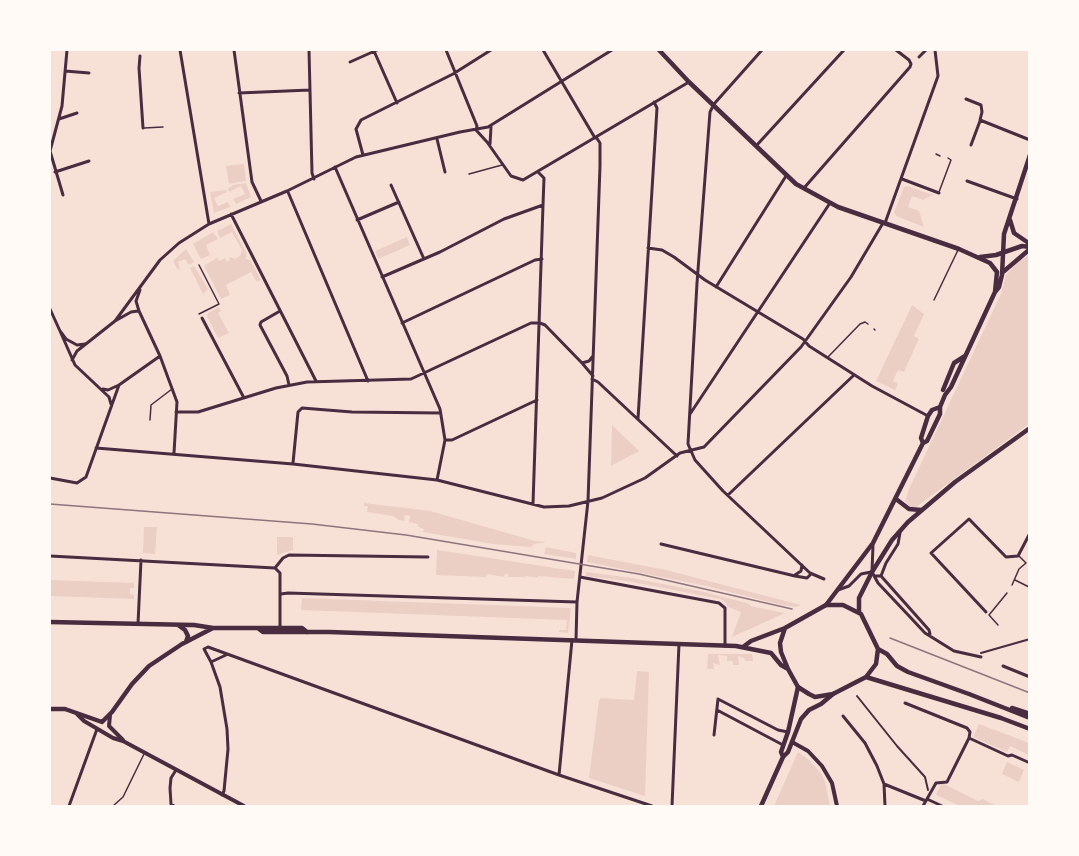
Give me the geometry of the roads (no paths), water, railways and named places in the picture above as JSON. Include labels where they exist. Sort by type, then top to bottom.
[{"type":"main road","points":[[663,52],[689,82],[786,176],[830,203],[959,249],[990,263],[996,270],[995,292]]},
{"type":"main road","points":[[743,647],[751,641],[785,628],[826,604],[873,543],[923,443],[927,441],[936,423],[944,393],[951,387],[999,287],[1002,275],[1004,234],[1029,155]]},
{"type":"main road","points":[[1010,220],[1014,233],[1029,246]]},
{"type":"main road","points":[[978,257],[1029,246]]},
{"type":"main road","points":[[1002,275],[1029,246]]},
{"type":"main road","points":[[923,443],[921,438],[928,416],[932,410],[940,407]]},
{"type":"main road","points":[[761,807],[805,714],[833,694],[866,677],[876,664],[878,649],[859,611],[859,598],[892,540],[921,510],[1029,428]]},
{"type":"main road","points":[[896,499],[909,509],[921,510]]},
{"type":"main road","points":[[826,604],[843,604],[859,611]]},
{"type":"main road","points":[[50,622],[198,625],[213,628],[280,627],[302,628],[307,632]]},
{"type":"main road","points":[[177,625],[185,630],[188,636],[186,642]]},
{"type":"main road","points":[[50,709],[60,708],[99,722],[104,720],[149,666],[213,628]]},
{"type":"main road","points":[[259,628],[263,632],[743,647],[771,653],[781,665],[788,669]]},
{"type":"main road","points":[[785,628],[780,643],[788,669],[798,687],[815,697],[833,694]]},
{"type":"main road","points":[[878,649],[887,654],[897,666],[908,672],[1029,716]]},
{"type":"main road","points":[[866,677],[1001,718],[1028,729]]},
{"type":"main road","points":[[783,757],[781,752],[798,687]]},
{"type":"street","points":[[63,195],[50,151],[62,106],[67,50]]},
{"type":"street","points":[[180,50],[185,69],[209,224]]},
{"type":"street","points":[[234,50],[252,182],[261,201]]},
{"type":"street","points":[[309,50],[314,179]]},
{"type":"street","points":[[350,62],[375,50],[397,103]]},
{"type":"street","points":[[446,50],[477,126],[476,130],[511,176],[518,180],[538,172],[689,82]]},
{"type":"street","points":[[363,155],[357,131],[359,123],[364,118],[456,72],[490,50]]},
{"type":"street","points":[[543,50],[601,147],[588,501],[559,775]]},
{"type":"street","points":[[115,321],[160,260],[174,247],[209,224],[314,179],[363,155],[492,126],[612,50]]},
{"type":"street","points":[[762,50],[714,104],[709,118],[688,444],[695,460],[728,495],[811,574],[824,579]]},
{"type":"street","points":[[756,147],[844,50]]},
{"type":"street","points":[[804,188],[911,64],[896,50]]},
{"type":"street","points":[[919,57],[926,50]]},
{"type":"street","points":[[96,448],[293,464],[437,480],[544,507],[557,507],[602,498],[633,484],[684,452],[704,447],[805,342],[851,277],[884,223],[902,179],[938,76],[935,50]]},
{"type":"street","points":[[140,56],[143,128]]},
{"type":"street","points":[[65,71],[89,73]]},
{"type":"street","points":[[239,93],[310,90]]},
{"type":"street","points":[[966,99],[981,105],[982,110],[971,145]]},
{"type":"street","points":[[638,419],[657,108],[654,102]]},
{"type":"street","points":[[59,119],[77,113]]},
{"type":"street","points":[[980,120],[1029,140]]},
{"type":"street","points":[[490,146],[489,134],[492,126]]},
{"type":"street","points":[[437,139],[445,172]]},
{"type":"street","points":[[55,172],[88,160]]},
{"type":"street","points":[[335,168],[440,413],[445,440],[437,480]]},
{"type":"street","points":[[533,504],[544,178],[538,172]]},
{"type":"street","points":[[716,287],[786,176]]},
{"type":"street","points":[[902,179],[939,193]]},
{"type":"street","points":[[968,181],[1017,198]]},
{"type":"street","points":[[391,185],[424,259]]},
{"type":"street","points":[[287,191],[368,381]]},
{"type":"street","points":[[357,220],[399,202]]},
{"type":"street","points":[[689,415],[830,203]]},
{"type":"street","points":[[382,277],[504,219],[543,205]]},
{"type":"street","points":[[231,214],[316,381]]},
{"type":"street","points":[[648,248],[662,250],[716,287],[803,339],[854,375],[928,416]]},
{"type":"street","points":[[402,323],[535,260],[542,259]]},
{"type":"street","points":[[141,286],[136,301],[139,311],[160,356],[177,402],[174,453]]},
{"type":"street","points":[[50,309],[72,360],[109,397],[111,406]]},
{"type":"street","points":[[72,360],[77,351],[115,321],[131,312],[139,311]]},
{"type":"street","points":[[280,311],[261,322],[260,326],[287,376],[289,385]]},
{"type":"street","points":[[202,318],[244,398]]},
{"type":"street","points":[[176,412],[198,412],[289,385],[316,381],[407,379],[531,322],[545,325],[582,363],[592,377],[677,456]]},
{"type":"street","points":[[60,332],[73,344],[86,343]]},
{"type":"street","points":[[101,389],[108,390],[119,385],[160,356]]},
{"type":"street","points":[[582,363],[589,361],[593,356]]},
{"type":"street","points":[[728,495],[854,375]]},
{"type":"street","points":[[50,478],[77,483],[83,481],[119,385]]},
{"type":"street","points":[[445,440],[452,440],[537,400]]},
{"type":"street","points":[[293,464],[298,412],[302,408],[352,412],[440,413]]},
{"type":"street","points":[[987,614],[931,553],[969,519],[1004,556],[1018,555],[1029,533]]},
{"type":"street","points":[[881,576],[898,544],[900,531]]},
{"type":"street","points":[[873,543],[873,574],[878,583],[930,636],[954,651],[977,656],[1029,639]]},
{"type":"street","points":[[661,544],[795,576],[807,578],[811,574]]},
{"type":"street","points":[[275,568],[290,555],[428,557]]},
{"type":"street","points":[[50,556],[275,568],[280,573],[280,627]]},
{"type":"street","points":[[138,624],[141,560]]},
{"type":"street","points":[[795,576],[801,571],[802,565]]},
{"type":"street","points":[[837,590],[849,586],[861,574],[881,576],[929,630],[930,636]]},
{"type":"street","points":[[581,575],[613,584],[722,604],[725,608],[725,646]]},
{"type":"street","points":[[280,594],[577,602]]},
{"type":"street","points":[[672,807],[679,645]]},
{"type":"street","points":[[222,795],[228,729],[222,694],[204,649],[212,647],[227,655],[652,807]]},
{"type":"street","points":[[211,662],[227,655]]},
{"type":"street","points":[[1002,667],[1029,677]]},
{"type":"street","points":[[857,696],[925,777],[928,790]]},
{"type":"street","points":[[714,735],[718,699],[778,730],[788,732]]},
{"type":"street","points":[[905,703],[967,728],[970,732],[947,782],[936,783],[923,807]]},
{"type":"street","points":[[717,710],[783,745]]},
{"type":"street","points":[[112,712],[108,722],[109,726],[123,741]]},
{"type":"street","points":[[76,713],[84,722],[145,752],[244,807]]},
{"type":"street","points":[[843,716],[868,748],[878,766],[884,784],[885,807]]},
{"type":"street","points":[[69,807],[97,729]]},
{"type":"street","points":[[969,738],[1029,763]]},
{"type":"street","points":[[792,742],[807,751],[822,766],[832,783],[837,807]]},
{"type":"street","points":[[174,807],[171,804],[170,788],[171,778],[176,770]]},
{"type":"street","points":[[884,784],[942,807]]},
{"type":"lane","points":[[143,128],[163,127]]},
{"type":"lane","points":[[936,154],[940,156]]},
{"type":"lane","points":[[939,193],[951,160],[948,158]]},
{"type":"lane","points":[[469,174],[502,165]]},
{"type":"lane","points":[[934,300],[959,249]]},
{"type":"lane","points":[[199,265],[219,304],[199,314]]},
{"type":"lane","points":[[828,358],[860,324],[868,324]]},
{"type":"lane","points":[[150,420],[151,405],[172,389]]},
{"type":"lane","points":[[1012,585],[1019,569],[1026,563],[1018,555]]},
{"type":"lane","points":[[1015,580],[1029,587]]},
{"type":"lane","points":[[998,625],[987,614],[1007,593]]},
{"type":"lane","points":[[113,807],[123,797],[145,752]]},
{"type":"railway","points":[[50,504],[312,524],[406,535],[639,574],[792,609]]},
{"type":"railway","points":[[890,638],[1030,693]]}]
